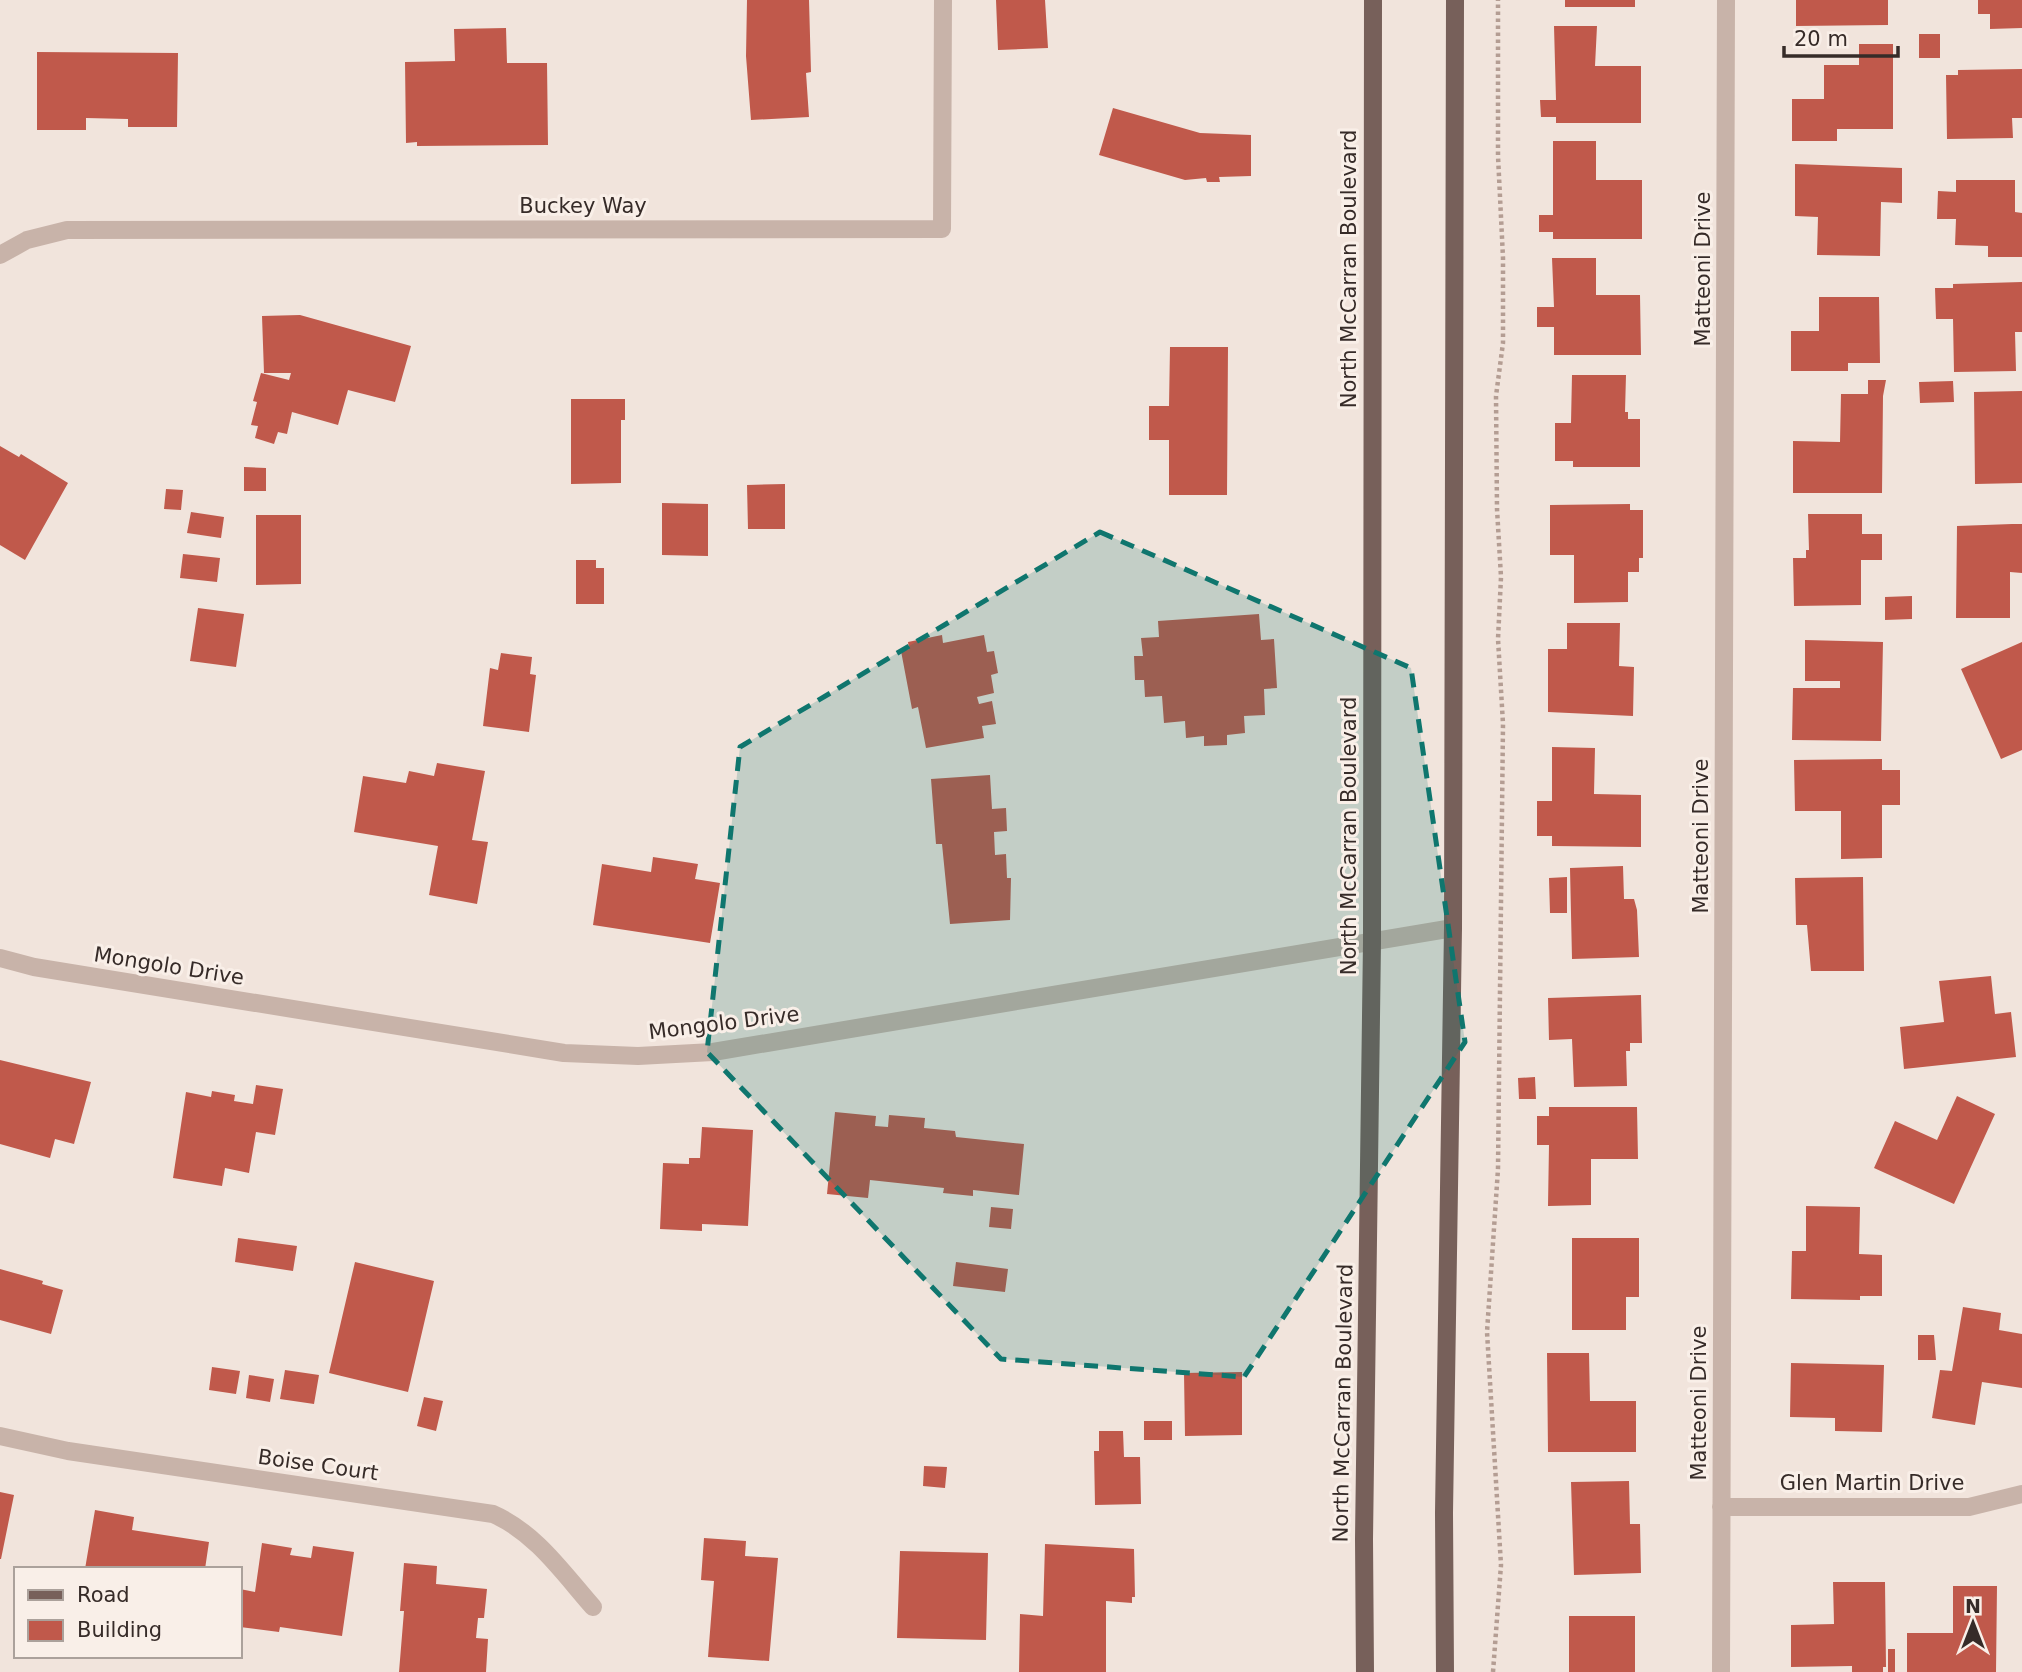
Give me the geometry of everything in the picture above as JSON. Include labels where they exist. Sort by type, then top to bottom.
[{"type":"main road","name":"North McCarran Boulevard","points":[[1365,1672],[1364,1539],[1372,942],[1373,0]]},
{"type":"main road","points":[[1445,1672],[1444,1513],[1453,928],[1455,0]]},
{"type":"street","name":"Buckey Way","points":[[0,255],[27,240],[67,230],[942,229],[943,0]]},
{"type":"street","name":"Matteoni Drive","points":[[1721,1672],[1726,0]]},
{"type":"street","name":"Mongolo Drive","points":[[0,958],[34,967],[564,1053],[638,1056],[713,1052],[1453,928]]},
{"type":"street","name":"Boise Court","points":[[0,1436],[68,1451],[493,1514],[514,1524],[531,1538],[593,1607]]},
{"type":"street","name":"Glen Martin Drive","points":[[1721,1507],[1969,1507],[2022,1494]]},
{"type":"path","points":[[1493,1672],[1501,1565],[1487,1332],[1498,1170],[1503,724],[1498,639],[1501,577],[1497,509],[1496,396],[1503,342],[1503,258],[1498,169],[1498,0]]},
{"type":"highlighted area","points":[[1100,532],[1411,668],[1465,1042],[1244,1377],[1001,1359],[707,1052],[740,747]]},
{"type":"building","points":[[747,0],[809,0],[811,72],[806,73],[809,117],[751,120],[746,56]]},
{"type":"building","points":[[996,0],[1045,0],[1048,48],[998,50]]},
{"type":"building","points":[[1565,0],[1635,0],[1635,7],[1565,7]]},
{"type":"building","points":[[1796,0],[1888,0],[1888,25],[1796,26]]},
{"type":"building","points":[[1978,0],[2022,0],[2022,28],[1990,29],[1990,14],[1978,14]]},
{"type":"building","points":[[1554,26],[1597,26],[1595,66],[1641,66],[1641,123],[1556,123],[1556,117],[1541,117],[1540,100],[1556,100]]},
{"type":"building","points":[[506,28],[507,63],[547,63],[548,145],[417,146],[417,142],[406,143],[405,62],[455,61],[454,29]]},
{"type":"building","points":[[1919,34],[1940,34],[1940,58],[1919,58]]},
{"type":"building","points":[[1859,44],[1893,44],[1893,129],[1837,129],[1837,141],[1792,141],[1792,99],[1824,99],[1824,65],[1859,65]]},
{"type":"building","points":[[37,52],[178,53],[177,127],[128,127],[128,119],[86,118],[86,130],[37,130]]},
{"type":"building","points":[[2022,69],[2022,118],[2012,118],[2013,138],[1947,139],[1946,75],[1958,75],[1958,70]]},
{"type":"building","points":[[1113,108],[1200,133],[1251,135],[1251,176],[1219,177],[1220,182],[1207,182],[1206,178],[1185,180],[1099,155]]},
{"type":"building","points":[[1553,141],[1596,141],[1596,180],[1642,180],[1642,239],[1553,239],[1553,232],[1539,232],[1539,215],[1553,215]]},
{"type":"building","points":[[1795,164],[1902,168],[1902,203],[1881,202],[1880,256],[1817,255],[1818,217],[1795,216]]},
{"type":"building","points":[[1956,180],[2015,180],[2015,212],[2022,213],[2022,257],[1988,257],[1988,246],[1955,245],[1956,219],[1937,219],[1938,191],[1956,192]]},
{"type":"building","points":[[1552,258],[1596,258],[1596,295],[1640,295],[1641,355],[1554,355],[1554,327],[1537,327],[1537,307],[1554,307]]},
{"type":"building","points":[[2022,282],[2022,332],[2015,332],[2016,371],[1954,372],[1953,319],[1936,319],[1935,288],[1953,288],[1953,284]]},
{"type":"building","points":[[1819,297],[1879,297],[1880,363],[1848,363],[1848,371],[1791,371],[1791,331],[1819,331]]},
{"type":"building","points":[[300,315],[411,346],[395,402],[348,390],[338,425],[292,412],[287,434],[278,432],[274,444],[255,438],[258,426],[251,425],[257,402],[253,401],[261,373],[289,380],[291,373],[264,373],[262,316]]},
{"type":"building","points":[[1170,347],[1228,347],[1227,495],[1169,495],[1169,440],[1149,440],[1149,406],[1169,406]]},
{"type":"building","points":[[1572,375],[1626,375],[1625,412],[1628,412],[1628,419],[1640,419],[1640,467],[1573,467],[1573,461],[1555,461],[1555,423],[1571,423]]},
{"type":"building","points":[[1868,380],[1886,380],[1883,396],[1882,493],[1793,493],[1793,441],[1840,442],[1841,394],[1868,394]]},
{"type":"building","points":[[1953,381],[1954,402],[1920,403],[1919,382]]},
{"type":"building","points":[[2022,391],[2022,483],[1975,484],[1974,392]]},
{"type":"building","points":[[571,399],[625,399],[625,420],[621,420],[621,483],[571,484]]},
{"type":"building","points":[[0,446],[19,457],[21,454],[68,483],[25,560],[0,545]]},
{"type":"building","points":[[244,467],[266,468],[266,491],[244,491]]},
{"type":"building","points":[[785,484],[785,529],[748,529],[747,485]]},
{"type":"building","points":[[166,489],[183,490],[181,510],[164,509]]},
{"type":"building","points":[[662,503],[708,504],[708,556],[662,555]]},
{"type":"building","points":[[1630,504],[1630,510],[1643,510],[1643,558],[1639,558],[1639,572],[1628,572],[1628,602],[1574,603],[1574,555],[1550,555],[1550,505]]},
{"type":"building","points":[[191,512],[224,517],[221,538],[187,533]]},
{"type":"building","points":[[1808,514],[1862,514],[1862,534],[1882,534],[1882,560],[1861,560],[1861,605],[1794,606],[1793,558],[1806,558],[1806,550],[1809,550]]},
{"type":"building","points":[[256,515],[301,515],[301,584],[256,585]]},
{"type":"building","points":[[2022,524],[2022,573],[2010,572],[2010,618],[1956,618],[1957,526]]},
{"type":"building","points":[[183,554],[220,558],[217,582],[180,578]]},
{"type":"building","points":[[576,560],[596,560],[596,568],[604,568],[604,604],[576,604]]},
{"type":"building","points":[[1912,596],[1912,619],[1885,620],[1885,597]]},
{"type":"building","points":[[198,608],[244,614],[236,667],[190,661]]},
{"type":"building","points":[[1259,614],[1261,640],[1274,639],[1277,688],[1264,689],[1265,715],[1244,716],[1245,733],[1227,735],[1227,745],[1204,746],[1204,736],[1186,738],[1185,721],[1164,723],[1162,696],[1145,697],[1144,680],[1135,680],[1134,656],[1143,656],[1141,638],[1159,637],[1158,621]]},
{"type":"building","points":[[1567,623],[1620,623],[1619,666],[1634,667],[1633,716],[1548,712],[1548,649],[1567,649]]},
{"type":"building","points":[[942,635],[943,643],[984,635],[987,652],[994,651],[998,673],[991,675],[994,693],[977,697],[979,704],[992,701],[996,724],[982,726],[984,738],[926,748],[918,707],[912,709],[901,651],[909,649],[908,642]]},
{"type":"building","points":[[1805,640],[1883,642],[1881,741],[1792,740],[1793,688],[1840,688],[1840,681],[1805,681]]},
{"type":"building","points":[[2022,642],[2022,750],[2001,759],[1961,669]]},
{"type":"building","points":[[501,653],[532,657],[530,674],[536,675],[529,732],[483,726],[490,668],[498,670]]},
{"type":"building","points":[[1552,747],[1595,748],[1594,794],[1641,795],[1641,847],[1552,846],[1552,836],[1537,836],[1537,801],[1552,801]]},
{"type":"building","points":[[1882,759],[1882,770],[1900,770],[1900,805],[1882,805],[1882,858],[1841,859],[1841,811],[1795,811],[1794,760]]},
{"type":"building","points":[[437,763],[485,771],[472,840],[488,842],[477,904],[429,895],[438,846],[354,832],[363,776],[406,783],[409,771],[434,776]]},
{"type":"building","points":[[990,775],[992,809],[1006,808],[1007,831],[994,832],[995,855],[1006,854],[1007,878],[1011,878],[1010,920],[950,924],[942,844],[936,844],[931,779]]},
{"type":"building","points":[[653,857],[698,864],[695,879],[720,883],[710,943],[593,925],[602,864],[651,872]]},
{"type":"building","points":[[1623,866],[1624,899],[1634,899],[1637,910],[1639,957],[1572,959],[1570,868]]},
{"type":"building","points":[[1567,877],[1567,913],[1550,913],[1549,878]]},
{"type":"building","points":[[1863,877],[1864,971],[1811,971],[1807,925],[1796,925],[1795,878]]},
{"type":"building","points":[[1991,976],[1995,1014],[2011,1012],[2016,1057],[1904,1069],[1900,1027],[1944,1022],[1939,981]]},
{"type":"building","points":[[1641,995],[1642,1043],[1630,1043],[1630,1051],[1626,1051],[1627,1086],[1574,1087],[1572,1039],[1549,1040],[1548,998]]},
{"type":"building","points":[[0,1060],[91,1082],[74,1144],[55,1139],[50,1158],[0,1144]]},
{"type":"building","points":[[1535,1077],[1536,1099],[1519,1099],[1518,1078]]},
{"type":"building","points":[[256,1085],[283,1089],[275,1135],[256,1132],[249,1173],[225,1168],[222,1186],[173,1178],[186,1092],[211,1097],[212,1091],[235,1095],[234,1101],[253,1104]]},
{"type":"building","points":[[1957,1096],[1995,1114],[1954,1204],[1874,1168],[1895,1121],[1937,1140]]},
{"type":"building","points":[[1549,1107],[1637,1107],[1638,1159],[1591,1159],[1591,1205],[1548,1206],[1549,1145],[1537,1145],[1537,1116],[1549,1116]]},
{"type":"building","points":[[835,1112],[876,1116],[875,1126],[888,1127],[889,1115],[925,1118],[924,1128],[955,1131],[956,1137],[1024,1144],[1019,1195],[973,1190],[973,1196],[943,1193],[944,1188],[870,1180],[868,1198],[827,1194]]},
{"type":"building","points":[[702,1127],[753,1130],[748,1226],[702,1224],[702,1231],[660,1229],[663,1163],[689,1164],[689,1158],[700,1158]]},
{"type":"building","points":[[1806,1206],[1860,1207],[1859,1254],[1882,1255],[1882,1296],[1860,1296],[1860,1300],[1791,1299],[1792,1251],[1806,1251]]},
{"type":"building","points":[[991,1207],[1013,1209],[1011,1229],[989,1227]]},
{"type":"building","points":[[238,1238],[297,1246],[293,1271],[235,1262]]},
{"type":"building","points":[[1572,1238],[1639,1238],[1639,1297],[1626,1297],[1626,1330],[1572,1330]]},
{"type":"building","points":[[355,1262],[434,1281],[408,1392],[329,1373]]},
{"type":"building","points":[[956,1262],[1008,1269],[1005,1292],[953,1286]]},
{"type":"building","points":[[0,1269],[43,1281],[42,1284],[63,1290],[51,1334],[0,1320]]},
{"type":"building","points":[[1963,1307],[2001,1313],[1999,1330],[2022,1334],[2022,1388],[1982,1382],[1975,1425],[1932,1418],[1940,1370],[1952,1371]]},
{"type":"building","points":[[1918,1335],[1934,1335],[1936,1360],[1918,1360]]},
{"type":"building","points":[[1547,1353],[1589,1353],[1590,1401],[1636,1401],[1636,1452],[1548,1452]]},
{"type":"building","points":[[1791,1363],[1884,1365],[1882,1432],[1835,1431],[1835,1418],[1790,1417]]},
{"type":"building","points":[[212,1367],[240,1371],[236,1394],[209,1390]]},
{"type":"building","points":[[285,1370],[319,1375],[314,1404],[280,1399]]},
{"type":"building","points":[[1242,1372],[1242,1435],[1185,1436],[1184,1373]]},
{"type":"building","points":[[249,1375],[274,1379],[270,1402],[246,1398]]},
{"type":"building","points":[[424,1397],[443,1401],[436,1431],[417,1426]]},
{"type":"building","points":[[1144,1421],[1172,1421],[1172,1440],[1144,1440]]},
{"type":"building","points":[[1099,1431],[1123,1431],[1124,1457],[1140,1457],[1141,1504],[1095,1505],[1094,1451],[1099,1451]]},
{"type":"building","points":[[924,1466],[947,1467],[945,1488],[923,1486]]},
{"type":"building","points":[[1629,1481],[1630,1524],[1640,1524],[1641,1573],[1574,1575],[1571,1482]]},
{"type":"building","points":[[0,1492],[14,1495],[1,1559],[0,1559]]},
{"type":"building","points":[[95,1510],[134,1517],[132,1530],[209,1542],[205,1567],[85,1567]]},
{"type":"building","points":[[704,1538],[746,1541],[745,1556],[778,1558],[769,1661],[708,1657],[714,1581],[701,1580]]},
{"type":"building","points":[[262,1543],[292,1548],[290,1555],[311,1558],[313,1546],[354,1552],[342,1636],[280,1627],[279,1632],[242,1627],[242,1589],[255,1592]]},
{"type":"building","points":[[1045,1544],[1134,1549],[1135,1597],[1132,1597],[1132,1603],[1106,1601],[1106,1672],[1019,1672],[1020,1614],[1043,1616]]},
{"type":"building","points":[[900,1551],[988,1553],[986,1640],[897,1638]]},
{"type":"building","points":[[404,1563],[437,1566],[436,1584],[487,1589],[484,1618],[478,1618],[476,1638],[488,1639],[486,1672],[399,1672],[404,1611],[400,1611]]},
{"type":"building","points":[[1833,1582],[1885,1582],[1886,1667],[1883,1667],[1883,1672],[1852,1672],[1852,1666],[1791,1667],[1791,1625],[1834,1624]]},
{"type":"building","points":[[1953,1586],[1997,1586],[1996,1672],[1907,1672],[1907,1633],[1953,1633]]},
{"type":"building","points":[[1569,1616],[1635,1616],[1635,1672],[1569,1672]]},
{"type":"building","points":[[1888,1649],[1895,1649],[1895,1672],[1888,1672]]}]
